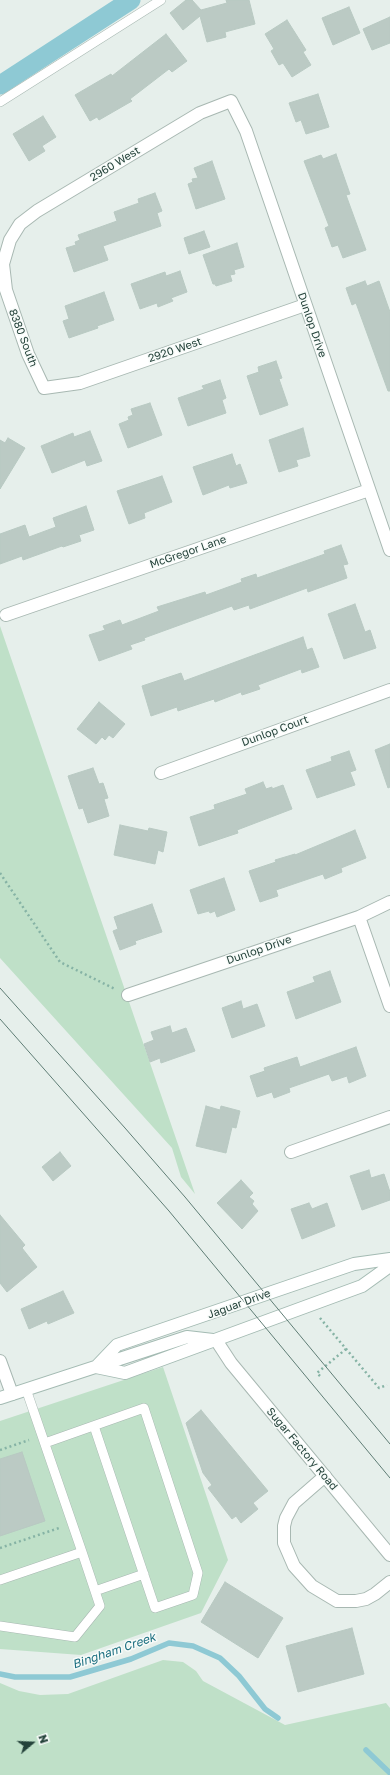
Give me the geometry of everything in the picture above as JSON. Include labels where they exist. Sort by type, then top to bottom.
[{"type":"street","name":"2960 West","points":[[10,240],[20,224],[37,211],[200,112],[231,101]]},
{"type":"street","name":"Dunlop Drive","points":[[231,101],[246,132],[390,550]]},
{"type":"street","name":"8380 South","points":[[10,240],[3,264],[6,290],[28,354],[44,388]]},
{"type":"street","name":"2920 West","points":[[44,388],[80,383],[305,305]]},
{"type":"street","name":"McGregor Lane","points":[[6,615],[369,490]]},
{"type":"street","name":"Dunlop Court","points":[[161,773],[390,690]]},
{"type":"street","name":"Dunlop Drive","points":[[128,995],[359,916],[390,902]]},
{"type":"street","points":[[359,916],[390,1006]]},
{"type":"street","points":[[291,1152],[390,1117]]},
{"type":"street","name":"Jaguar Drive","points":[[0,1398],[96,1367],[117,1345],[354,1264],[390,1259]]},
{"type":"street","points":[[96,1367],[187,1337],[216,1340],[362,1286],[390,1266]]},
{"type":"street","name":"Sugar Factory Road","points":[[216,1340],[231,1363],[390,1555]]},
{"type":"street","points":[[0,1361],[12,1394]]},
{"type":"street","points":[[325,1476],[294,1503],[286,1518],[284,1526],[284,1543],[294,1566],[312,1586],[337,1601],[347,1602],[366,1599],[390,1582]]},
{"type":"lane","points":[[0,102],[161,0]]},
{"type":"lane","points":[[0,1626],[75,1637],[100,1606],[26,1389]]},
{"type":"lane","points":[[45,1443],[144,1408],[198,1572],[193,1595],[155,1608],[94,1426]]},
{"type":"lane","points":[[0,1580],[82,1552]]},
{"type":"lane","points":[[95,1591],[144,1574]]},
{"type":"path","points":[[0,873],[60,962],[128,995]]},
{"type":"path","points":[[320,1318],[379,1388],[387,1385]]},
{"type":"path","points":[[320,1376],[317,1373],[346,1349]]},
{"type":"path","points":[[26,1433],[32,1448]]},
{"type":"path","points":[[0,1450],[29,1440]]},
{"type":"path","points":[[0,1548],[59,1528],[57,1520]]},
{"type":"green space","points":[[0,626],[195,1194],[181,1177],[172,1148],[0,958]]},
{"type":"green space","points":[[163,1367],[228,1560],[201,1613],[81,1655],[0,1649],[0,1421]]},
{"type":"green space","points":[[163,1660],[183,1662],[196,1671],[203,1681],[285,1725],[386,1703],[390,1708],[390,1775],[0,1775],[0,1683],[19,1691],[40,1695],[68,1694]]},
{"type":"building","points":[[186,0],[192,0],[201,10],[227,3],[226,0],[249,0],[255,24],[225,32],[226,37],[207,42],[200,16],[183,30],[170,13]]},
{"type":"building","points":[[349,7],[360,33],[333,45],[322,18]]},
{"type":"building","points":[[390,17],[390,43],[372,50],[363,29]]},
{"type":"building","points":[[287,20],[306,50],[303,52],[311,65],[292,77],[283,63],[279,65],[271,51],[274,49],[265,34]]},
{"type":"building","points":[[166,34],[187,61],[172,72],[169,69],[130,99],[132,101],[99,120],[97,117],[90,121],[75,95],[111,74],[112,76]]},
{"type":"building","points":[[318,94],[329,127],[306,134],[301,120],[296,122],[289,103]]},
{"type":"building","points":[[43,116],[56,137],[42,146],[45,151],[29,161],[13,134]]},
{"type":"building","points":[[336,154],[350,194],[346,195],[366,250],[343,258],[338,245],[332,247],[325,228],[329,226],[304,161],[321,155],[323,159]]},
{"type":"building","points":[[212,161],[225,199],[196,209],[188,184],[193,182],[192,179],[198,178],[194,168]]},
{"type":"building","points":[[155,193],[162,211],[157,213],[161,226],[103,246],[108,260],[74,272],[66,248],[76,245],[75,242],[80,240],[78,235],[117,221],[114,212],[139,203],[138,199]]},
{"type":"building","points":[[204,231],[210,247],[189,254],[184,238]]},
{"type":"building","points":[[237,243],[244,267],[234,270],[235,274],[230,275],[232,281],[216,286],[213,284],[203,255]]},
{"type":"building","points":[[180,271],[187,292],[171,298],[173,301],[158,307],[157,303],[140,309],[131,284],[165,272],[166,276]]},
{"type":"building","points":[[365,281],[367,286],[379,281],[390,312],[390,391],[388,391],[356,303],[352,305],[346,288]]},
{"type":"building","points":[[104,292],[114,320],[97,326],[98,328],[69,338],[63,321],[69,319],[65,306]]},
{"type":"building","points":[[276,361],[282,378],[279,379],[288,405],[260,415],[247,376],[259,372],[258,367]]},
{"type":"building","points":[[220,380],[226,398],[222,400],[226,413],[188,426],[178,398],[204,389],[202,386]]},
{"type":"building","points":[[150,403],[162,435],[128,448],[119,424],[129,420],[128,417],[133,415],[131,409]]},
{"type":"building","points":[[303,428],[310,456],[296,460],[298,466],[279,472],[269,440]]},
{"type":"building","points":[[90,431],[102,461],[87,466],[85,460],[52,473],[41,446],[73,433],[74,437]]},
{"type":"building","points":[[8,438],[25,448],[0,489],[0,440],[5,443]]},
{"type":"building","points":[[232,454],[236,466],[240,464],[247,483],[230,488],[229,485],[203,495],[193,467]]},
{"type":"building","points":[[162,476],[172,502],[144,513],[145,518],[129,524],[117,491]]},
{"type":"building","points":[[86,506],[94,530],[79,535],[81,541],[23,560],[22,556],[0,564],[0,534],[25,525],[29,537],[56,527],[53,518]]},
{"type":"building","points":[[341,545],[348,564],[343,565],[347,578],[308,592],[307,588],[250,609],[249,605],[234,610],[232,606],[144,638],[145,640],[130,645],[132,649],[99,661],[89,635],[105,630],[103,626],[120,620],[122,625],[159,611],[157,607],[205,592],[206,595],[242,582],[241,579],[256,574],[257,578],[325,554],[324,551]]},
{"type":"building","points":[[355,604],[365,632],[370,630],[376,648],[344,659],[328,614]]},
{"type":"building","points":[[303,637],[307,650],[312,648],[319,667],[302,673],[301,669],[258,685],[260,689],[242,695],[241,692],[215,702],[214,699],[178,711],[177,707],[151,716],[142,686],[181,673],[184,681]]},
{"type":"building","points":[[99,702],[125,724],[113,738],[109,735],[105,740],[102,737],[96,744],[77,729]]},
{"type":"building","points":[[390,744],[390,787],[388,788],[375,750]]},
{"type":"building","points":[[349,751],[356,770],[350,772],[355,785],[317,798],[306,770],[332,761],[331,757]]},
{"type":"building","points":[[93,768],[99,784],[103,783],[108,798],[104,799],[109,816],[88,823],[83,808],[79,809],[68,776]]},
{"type":"building","points":[[263,782],[266,789],[272,787],[272,789],[283,785],[292,809],[237,830],[238,833],[199,846],[190,817],[215,809],[214,805],[247,794],[245,789]]},
{"type":"building","points":[[120,825],[148,831],[149,828],[167,832],[163,852],[158,850],[155,864],[114,855]]},
{"type":"building","points":[[355,830],[366,858],[341,868],[342,872],[325,879],[323,874],[276,890],[278,896],[260,902],[249,871],[276,862],[275,860],[295,855]]},
{"type":"building","points":[[224,878],[235,910],[217,917],[215,911],[198,914],[190,890]]},
{"type":"building","points":[[152,904],[162,932],[135,941],[136,944],[120,950],[113,931],[118,929],[114,917]]},
{"type":"building","points":[[330,971],[341,1002],[296,1019],[287,992],[315,982],[313,977]]},
{"type":"building","points":[[241,1001],[243,1009],[257,1004],[265,1026],[232,1038],[222,1008]]},
{"type":"building","points":[[170,1026],[172,1033],[186,1028],[195,1051],[161,1063],[160,1058],[150,1062],[144,1044],[154,1040],[151,1032]]},
{"type":"building","points":[[356,1047],[366,1076],[349,1083],[347,1076],[332,1081],[329,1074],[289,1088],[290,1092],[274,1098],[272,1092],[257,1097],[250,1076],[265,1071],[264,1068],[297,1057],[300,1067]]},
{"type":"building","points":[[206,1106],[220,1110],[221,1106],[240,1111],[236,1128],[232,1127],[226,1153],[196,1146]]},
{"type":"building","points":[[60,1152],[71,1166],[53,1181],[42,1167]]},
{"type":"building","points":[[369,1170],[371,1178],[384,1174],[390,1192],[390,1200],[362,1210],[350,1176]]},
{"type":"building","points":[[241,1180],[253,1193],[249,1197],[254,1201],[252,1204],[258,1211],[242,1229],[217,1203]]},
{"type":"building","points":[[309,1203],[312,1209],[327,1203],[335,1226],[302,1239],[291,1209]]},
{"type":"building","points":[[0,1215],[25,1245],[22,1248],[37,1267],[7,1292],[0,1283]]},
{"type":"building","points":[[63,1291],[74,1313],[48,1324],[47,1321],[29,1329],[21,1309]]},
{"type":"building","points":[[201,1410],[268,1491],[253,1503],[258,1509],[241,1523],[236,1516],[232,1519],[208,1488],[212,1485],[203,1473],[186,1423]]},
{"type":"building","points":[[22,1452],[45,1521],[0,1536],[0,1459]]},
{"type":"building","points":[[225,1582],[283,1618],[258,1658],[201,1622]]},
{"type":"building","points":[[352,1628],[364,1674],[298,1692],[286,1646]]},
{"type":"waterway","points":[[0,85],[131,0]]},
{"type":"waterway","name":"Bingham Creek","points":[[0,1674],[15,1677],[70,1677],[131,1659],[169,1643],[193,1646],[220,1658],[239,1676],[265,1709],[278,1718]]},
{"type":"waterway","name":"Bingham Creek","points":[[366,1750],[390,1773]]},
{"type":"tram line","points":[[0,988],[185,1197],[390,1444]]},
{"type":"tram line","points":[[0,1019],[169,1211],[390,1478]]}]
